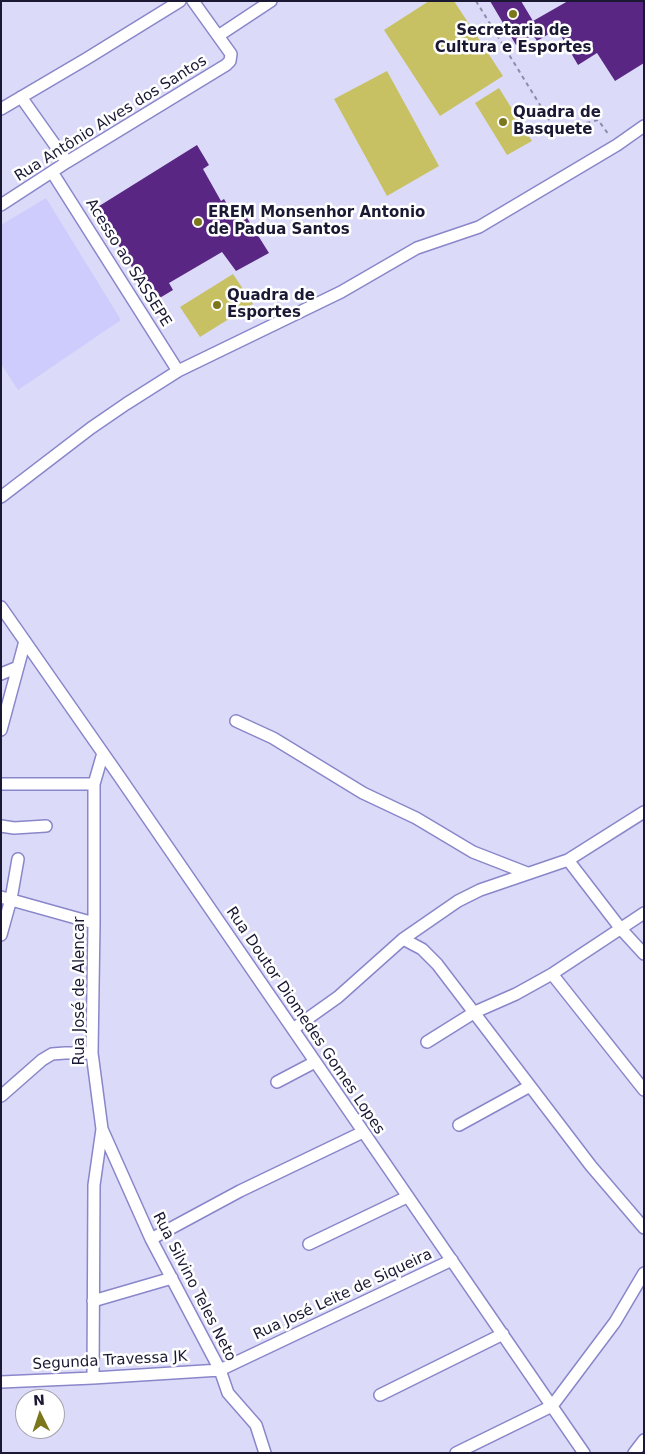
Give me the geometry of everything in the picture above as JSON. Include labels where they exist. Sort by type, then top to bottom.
[{"type":"street","points":[[1,109],[180,1]]},
{"type":"street","points":[[193,1],[218,36],[271,1]]},
{"type":"street","name":"Rua Antônio Alves dos Santos","points":[[1,205],[67,162],[226,65],[230,61],[231,54],[218,36]]},
{"type":"street","points":[[21,97],[67,162]]},
{"type":"street","points":[[1,497],[105,418],[178,371],[341,292],[417,248],[479,227],[616,145],[644,126]]},
{"type":"street","name":"Acesso ao SASSEPE","points":[[52,172],[178,371]]},
{"type":"street","name":"Rua Doutor Diomedes Gomes Lopes","points":[[1,607],[584,1453]]},
{"type":"street","points":[[1,730],[26,641]]},
{"type":"street","points":[[1,674],[18,667]]},
{"type":"street","points":[[236,721],[273,738],[363,793],[416,818],[473,852],[527,873]]},
{"type":"street","name":"Rua José de Alencar","points":[[93,1378],[94,1185],[102,1129],[92,1053],[94,784],[103,753]]},
{"type":"street","points":[[1,784],[94,784]]},
{"type":"street","points":[[293,1029],[338,997],[403,939],[458,901],[480,890],[568,860],[644,812]]},
{"type":"street","points":[[1,826],[26,828],[46,826]]},
{"type":"street","points":[[1,935],[6,898],[18,859]]},
{"type":"street","points":[[568,860],[621,929],[644,954]]},
{"type":"street","points":[[6,898],[94,923]]},
{"type":"street","points":[[427,1042],[475,1012],[516,994],[552,974],[644,913]]},
{"type":"street","points":[[403,939],[429,955],[475,1012],[592,1166],[644,1228]]},
{"type":"street","points":[[552,974],[644,1090]]},
{"type":"street","points":[[1,1096],[42,1060],[52,1054],[92,1053]]},
{"type":"street","points":[[277,1082],[315,1062]]},
{"type":"street","points":[[459,1125],[530,1086]]},
{"type":"street","name":"Rua Silvino Teles Neto","points":[[102,1129],[151,1239],[220,1370],[228,1393],[256,1425],[265,1453]]},
{"type":"street","points":[[151,1239],[240,1191],[363,1132]]},
{"type":"street","points":[[309,1244],[407,1197]]},
{"type":"street","name":"Rua José Leite de Siqueira","points":[[220,1370],[452,1260]]},
{"type":"street","points":[[456,1453],[552,1406],[615,1322],[644,1273]]},
{"type":"street","points":[[93,1301],[172,1278]]},
{"type":"street","points":[[380,1395],[503,1334]]},
{"type":"street","name":"Segunda Travessa JK","points":[[1,1382],[220,1370]]},
{"type":"street","points":[[634,1453],[644,1440]]},
{"type":"path","points":[[476,1],[556,131],[598,120],[616,145]]},
{"type":"shaded area","points":[[429,1],[454,1],[503,76],[440,116],[384,30]]},
{"type":"shaded area","points":[[387,71],[439,166],[387,196],[334,99]]},
{"type":"shaded area","name":"Quadra de Basquete","points":[[499,88],[532,141],[507,155],[475,103]]},
{"type":"shaded area","points":[[46,198],[121,320],[18,390],[1,364],[1,225]]},
{"type":"shaded area","name":"Quadra de Esportes","points":[[233,274],[253,304],[200,337],[180,307]]},
{"type":"building","points":[[490,1],[521,1],[533,21],[568,1],[644,1],[644,63],[615,81],[597,53],[578,65],[557,29],[537,41],[533,35],[516,45]]},
{"type":"building","name":"EREM Monsenhor Antonio de Padua Santos","points":[[197,145],[209,165],[203,169],[221,201],[224,199],[238,223],[247,218],[269,253],[236,271],[222,252],[169,283],[173,290],[153,302],[96,208]]},
{"type":"place","name":"Secretaria de Cultura e Esportes","points":[[513,14]]},
{"type":"place","name":"Quadra de Basquete","points":[[503,122]]},
{"type":"place","name":"EREM Monsenhor Antonio de Padua Santos","points":[[198,222]]},
{"type":"place","name":"Quadra de Esportes","points":[[217,305]]}]
